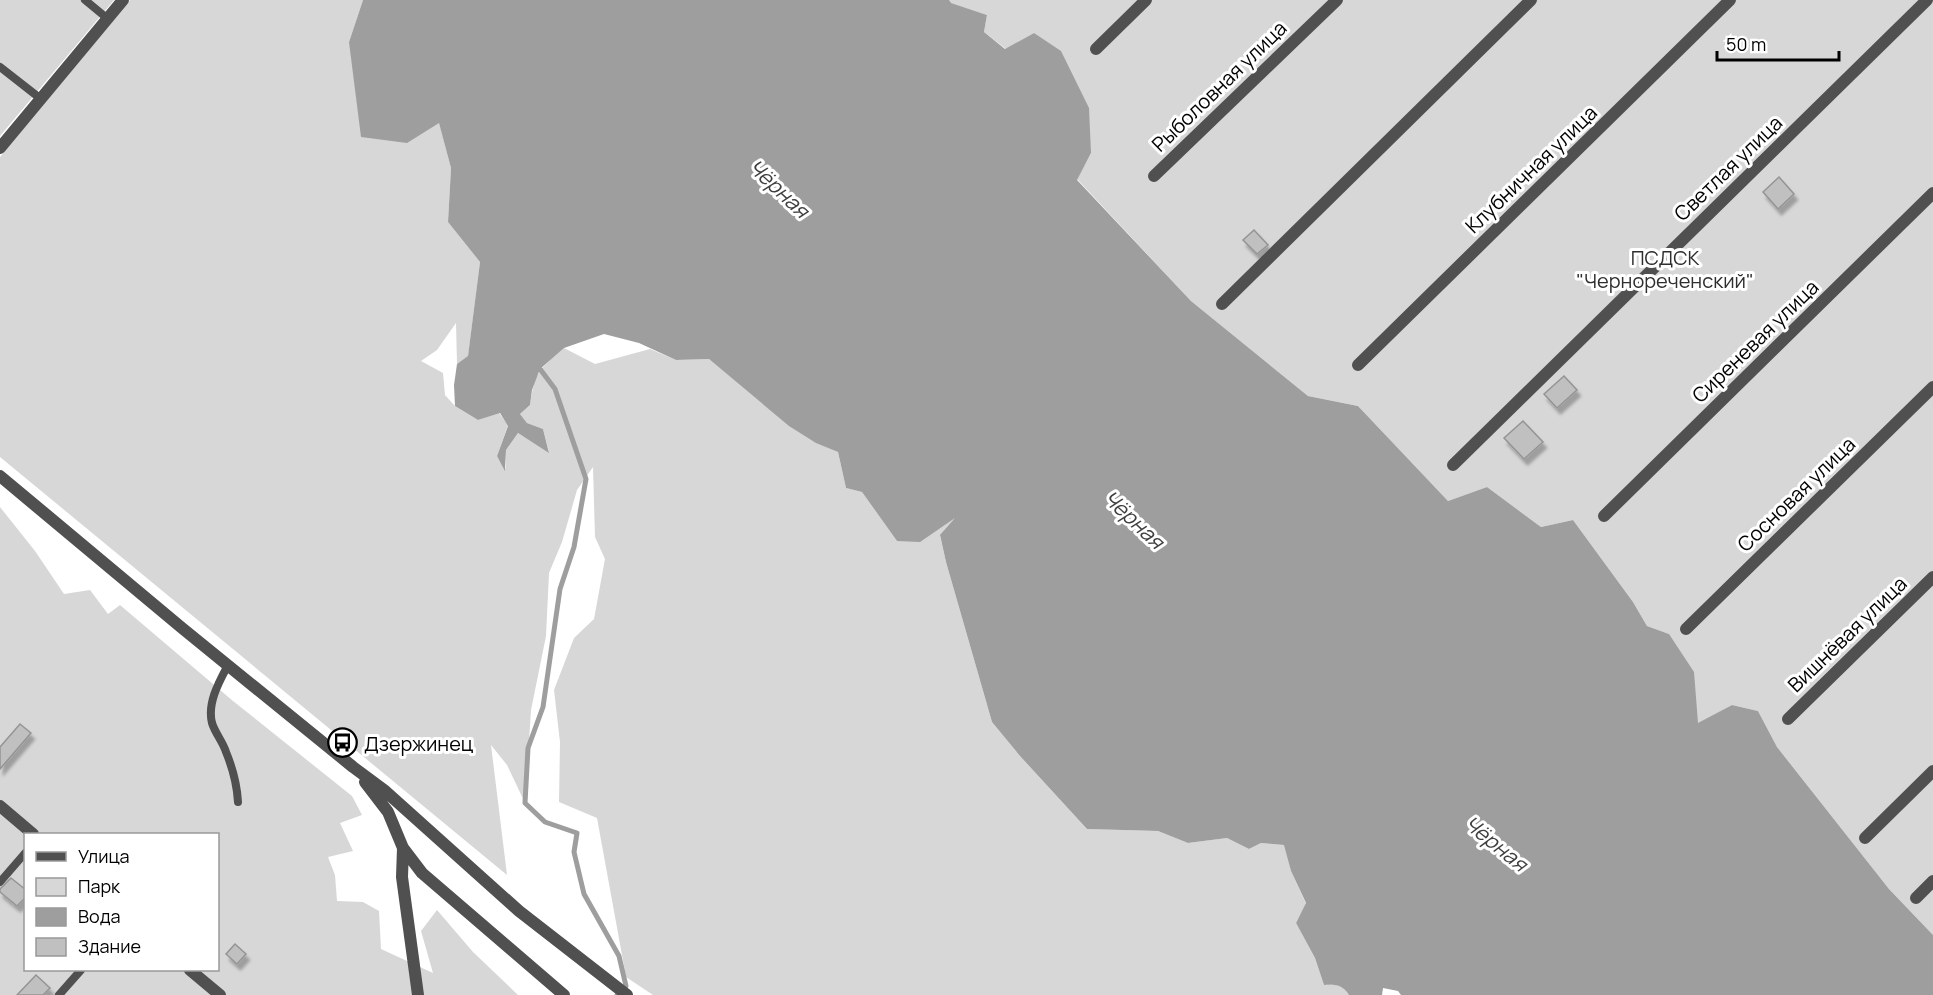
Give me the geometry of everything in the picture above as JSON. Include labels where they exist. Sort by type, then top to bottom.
[{"type":"street","points":[[0,148],[123,0]]},
{"type":"street","points":[[1096,49],[1146,0]]},
{"type":"street","name":"Рыболовная улица","points":[[1154,176],[1337,0]]},
{"type":"street","points":[[1222,304],[1532,0]]},
{"type":"street","name":"Клубничная улица","points":[[1358,365],[1730,0]]},
{"type":"street","name":"Светлая улица","points":[[1453,465],[1927,0]]},
{"type":"street","name":"Сиреневая улица","points":[[1604,516],[1933,193]]},
{"type":"street","name":"Сосновая улица","points":[[1686,629],[1933,387]]},
{"type":"street","points":[[0,476],[228,665],[384,790],[519,911],[627,995]]},
{"type":"street","name":"Вишнёвая улица","points":[[1788,719],[1933,578]]},
{"type":"street","points":[[353,767],[388,812],[402,848],[422,873],[564,995]]},
{"type":"street","points":[[1865,838],[1933,771]]},
{"type":"street","points":[[0,806],[32,833]]},
{"type":"street","points":[[402,848],[402,877],[418,995]]},
{"type":"street","points":[[1916,898],[1933,881]]},
{"type":"street","points":[[192,971],[215,994]]},
{"type":"lane","points":[[85,0],[108,18]]},
{"type":"lane","points":[[0,67],[41,99]]},
{"type":"lane","points":[[228,665],[217,685],[212,702],[212,722],[237,782],[238,802]]},
{"type":"lane","points":[[0,882],[24,854]]},
{"type":"lane","points":[[59,995],[79,971]]},
{"type":"green space","points":[[0,0],[114,0],[0,136]]},
{"type":"green space","points":[[130,0],[363,0],[349,42],[439,122],[451,168],[448,222],[480,262],[468,357],[457,364],[456,323],[437,350],[421,361],[443,373],[445,395],[455,406],[478,420],[499,413],[508,425],[497,456],[506,469],[506,450],[518,433],[549,452],[543,429],[527,423],[520,414],[530,405],[536,378],[540,372],[564,348],[595,364],[650,349],[676,360],[709,359],[786,422],[838,452],[846,488],[862,492],[897,541],[957,516],[940,536],[992,722],[1087,829],[1158,831],[1188,843],[1227,838],[1249,849],[1261,843],[1285,845],[1291,871],[1306,904],[1296,923],[1315,958],[1324,985],[1338,986],[1349,995],[653,995],[626,977],[597,818],[559,802],[560,742],[554,690],[574,638],[594,619],[605,559],[595,537],[593,467],[577,490],[562,542],[549,573],[546,636],[531,710],[525,803],[507,765],[491,745],[507,875],[0,457],[0,157]]},
{"type":"green space","name":"ПСДСК \"Чернореченский\"","points":[[949,0],[1933,0],[1933,935],[1889,889],[1777,747],[1758,711],[1732,705],[1698,724],[1669,634],[1647,626],[1633,602],[1573,520],[1541,527],[1487,487],[1448,501],[1358,406],[1308,396],[1191,301],[1077,179],[1091,153],[1034,33],[1006,49],[984,32],[987,15],[950,3]]},
{"type":"green space","points":[[0,507],[35,551],[64,594],[90,590],[108,614],[120,605],[233,701],[352,796],[362,815],[340,823],[353,851],[328,857],[335,875],[337,901],[363,902],[379,911],[381,949],[433,973],[421,931],[437,910],[473,952],[518,995],[0,995]]},
{"type":"water","name":"Чёрная","points":[[363,0],[949,0],[951,3],[987,15],[984,32],[1005,49],[1034,33],[1061,51],[1089,108],[1091,153],[1077,180],[1191,301],[1308,396],[1358,406],[1448,501],[1487,487],[1541,527],[1573,520],[1633,602],[1647,626],[1669,634],[1694,672],[1698,723],[1732,705],[1758,711],[1777,747],[1889,889],[1933,935],[1933,995],[1401,995],[1398,991],[1383,988],[1382,995],[1349,995],[1338,986],[1324,985],[1315,958],[1296,923],[1306,903],[1291,871],[1284,845],[1261,843],[1249,849],[1227,838],[1188,843],[1158,831],[1087,829],[992,722],[940,535],[955,518],[920,542],[897,541],[862,492],[846,488],[838,452],[816,443],[789,426],[709,359],[676,360],[639,343],[604,334],[564,348],[540,369],[532,390],[530,405],[520,414],[527,423],[543,429],[549,453],[518,433],[506,450],[505,471],[497,456],[508,426],[500,413],[478,420],[455,406],[454,385],[457,364],[468,356],[480,262],[448,222],[451,168],[439,123],[407,143],[361,137],[349,42]]},
{"type":"building","points":[[1779,177],[1794,194],[1778,209],[1763,192]]},
{"type":"building","points":[[1254,230],[1268,245],[1257,254],[1243,240]]},
{"type":"building","points":[[1564,376],[1577,390],[1557,408],[1544,394]]},
{"type":"building","points":[[1523,421],[1543,442],[1524,459],[1504,438]]},
{"type":"building","points":[[20,724],[31,733],[0,769],[0,747]]},
{"type":"building","points":[[11,878],[24,888],[24,899],[17,906],[0,892],[0,889]]},
{"type":"building","points":[[235,944],[246,954],[237,964],[226,954]]},
{"type":"building","points":[[36,975],[50,988],[43,995],[17,995]]},
{"type":"waterway","points":[[540,369],[555,389],[586,479],[574,547],[560,589],[543,707],[528,748],[525,803],[545,822],[577,833],[574,852],[584,894],[619,956],[626,986],[617,995]]},
{"type":"place","name":"Дзержинец","points":[[343,743]]}]
